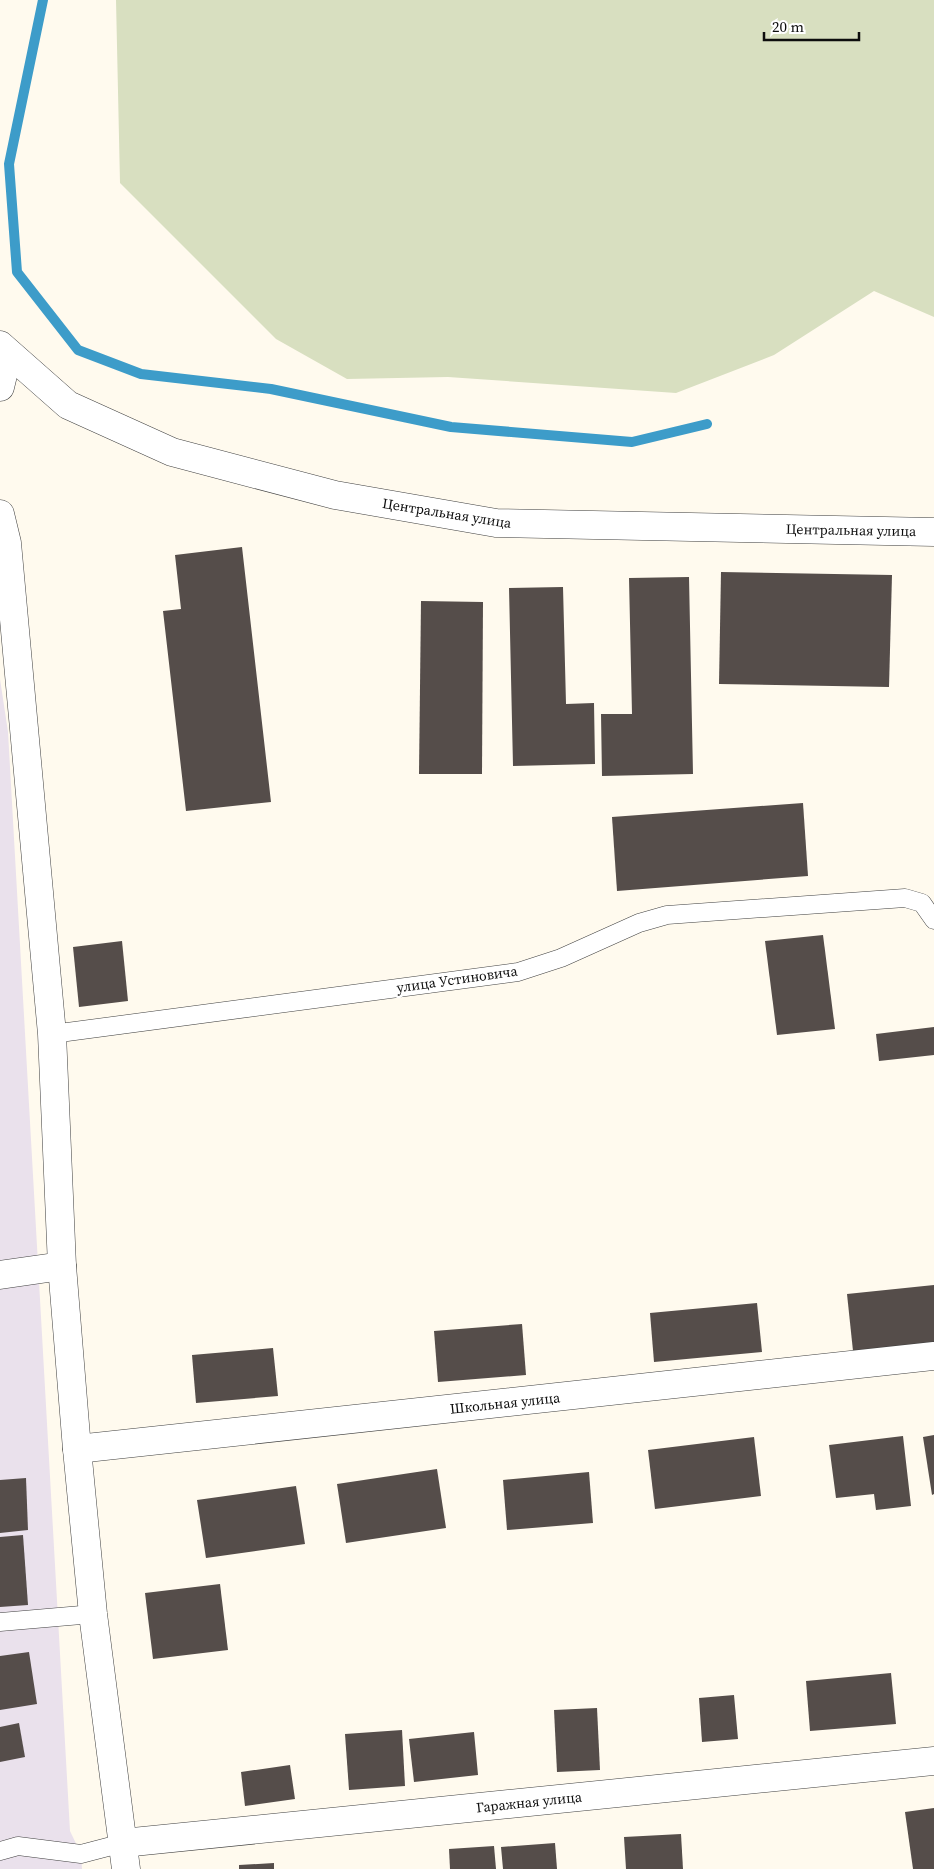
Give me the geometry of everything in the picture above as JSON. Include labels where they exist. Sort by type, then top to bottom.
[{"type":"street","points":[[0,387],[4,349]]},
{"type":"street","name":"Центральная улица","points":[[4,349],[68,405],[172,452],[335,495],[496,523],[934,532]]},
{"type":"street","points":[[0,514],[8,553],[52,1034],[62,1266],[77,1449],[94,1614],[124,1856]]},
{"type":"street","points":[[0,1275],[62,1266]]},
{"type":"street","name":"Школьная улица","points":[[77,1449],[934,1356]]},
{"type":"street","name":"Гаражная улица","points":[[124,1856],[934,1761]]},
{"type":"lane","name":"улица Устиновича","points":[[52,1034],[518,972],[562,958],[639,923],[667,915],[904,898],[922,903],[934,920]]},
{"type":"lane","points":[[0,1622],[94,1614]]},
{"type":"lane","points":[[0,1852],[18,1846],[80,1854],[124,1856]]},
{"type":"shaded area","points":[[0,679],[8,732],[70,1831],[81,1854],[82,1869],[0,1869]]},
{"type":"green space","points":[[116,0],[934,0],[934,317],[874,291],[774,355],[676,393],[448,377],[347,379],[276,339],[120,183]]},
{"type":"building","points":[[242,547],[271,802],[186,811],[163,611],[181,609],[175,555]]},
{"type":"building","points":[[721,572],[892,575],[889,687],[719,684]]},
{"type":"building","points":[[689,577],[693,774],[602,776],[601,714],[632,714],[629,578]]},
{"type":"building","points":[[563,587],[566,704],[594,703],[595,764],[513,766],[509,588]]},
{"type":"building","points":[[421,601],[483,602],[482,774],[419,774]]},
{"type":"building","points":[[803,803],[808,876],[617,891],[612,817]]},
{"type":"building","points":[[823,935],[835,1029],[777,1035],[765,941]]},
{"type":"building","points":[[122,941],[128,1001],[79,1007],[73,947]]},
{"type":"building","points":[[934,1027],[934,1055],[879,1061],[876,1034]]},
{"type":"building","points":[[934,1285],[934,1342],[853,1351],[847,1294]]},
{"type":"building","points":[[757,1303],[762,1352],[654,1362],[650,1313]]},
{"type":"building","points":[[522,1324],[526,1375],[438,1382],[434,1331]]},
{"type":"building","points":[[273,1348],[278,1396],[196,1403],[192,1355]]},
{"type":"building","points":[[934,1435],[934,1494],[932,1495],[923,1437]]},
{"type":"building","points":[[903,1436],[911,1506],[876,1510],[874,1494],[836,1498],[829,1445]]},
{"type":"building","points":[[754,1437],[761,1496],[655,1509],[648,1450]]},
{"type":"building","points":[[437,1469],[446,1528],[346,1543],[337,1484]]},
{"type":"building","points":[[589,1472],[593,1523],[507,1530],[503,1480]]},
{"type":"building","points":[[26,1478],[28,1530],[0,1533],[0,1480]]},
{"type":"building","points":[[296,1486],[305,1544],[206,1558],[197,1500]]},
{"type":"building","points":[[23,1535],[28,1605],[0,1607],[0,1537]]},
{"type":"building","points":[[220,1584],[228,1650],[153,1659],[145,1593]]},
{"type":"building","points":[[29,1652],[37,1704],[0,1710],[0,1656]]},
{"type":"building","points":[[891,1673],[896,1724],[810,1731],[806,1681]]},
{"type":"building","points":[[734,1695],[738,1739],[702,1742],[699,1698]]},
{"type":"building","points":[[597,1708],[600,1770],[557,1772],[554,1710]]},
{"type":"building","points":[[19,1723],[25,1757],[0,1762],[0,1727]]},
{"type":"building","points":[[402,1730],[405,1786],[349,1790],[345,1734]]},
{"type":"building","points":[[474,1732],[478,1775],[414,1782],[409,1739]]},
{"type":"building","points":[[290,1765],[295,1799],[245,1806],[241,1772]]},
{"type":"building","points":[[934,1808],[934,1869],[913,1869],[905,1812]]},
{"type":"building","points":[[681,1834],[683,1869],[626,1869],[624,1837]]},
{"type":"building","points":[[555,1843],[557,1869],[503,1869],[501,1847]]},
{"type":"building","points":[[494,1846],[496,1869],[450,1869],[449,1849]]},
{"type":"building","points":[[274,1863],[274,1869],[239,1869],[239,1865]]},
{"type":"waterway","points":[[43,0],[9,164],[17,272],[78,350],[141,374],[271,389],[451,427],[632,442],[707,424]]}]
